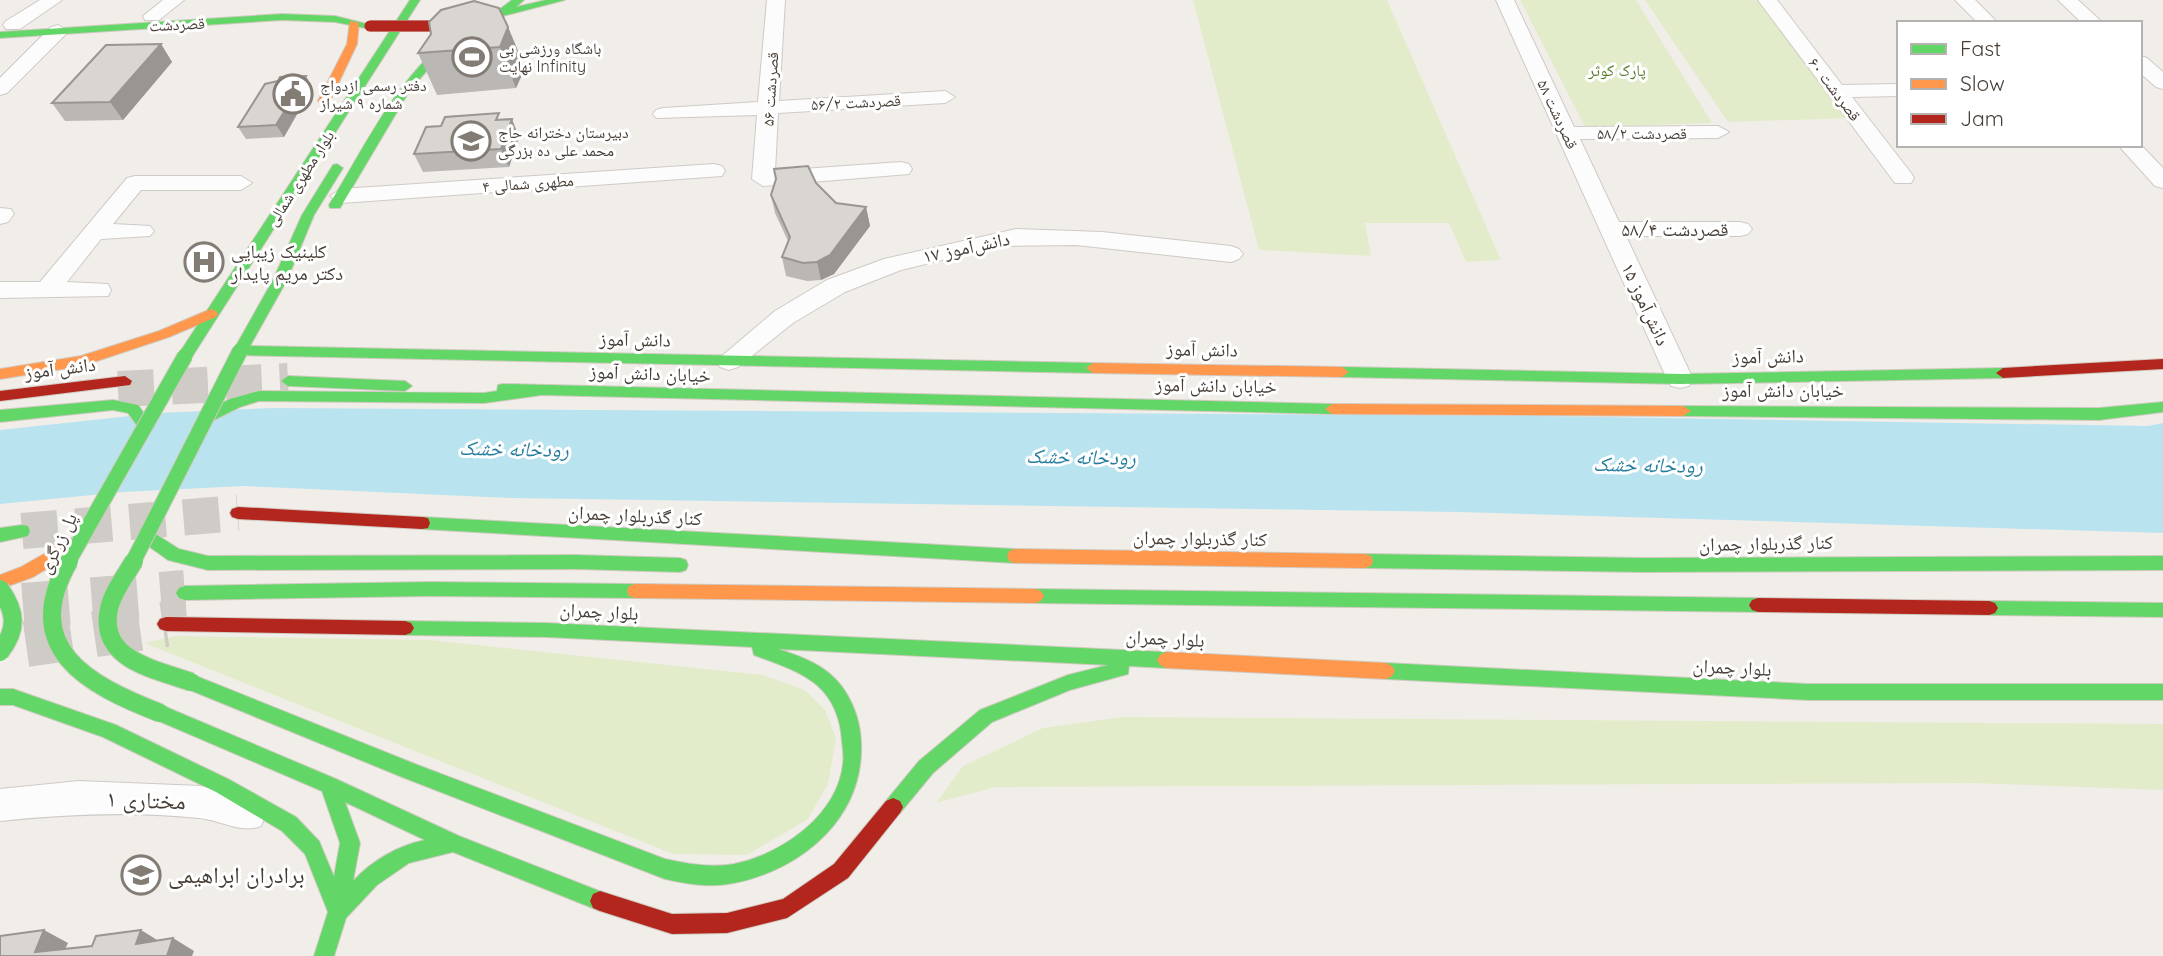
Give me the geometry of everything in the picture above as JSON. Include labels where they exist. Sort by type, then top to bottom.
[{"type":"main road","name":"بلوار مطهرى شمالى","points":[[185,356],[229,284],[415,0]]},
{"type":"main road","points":[[280,280],[341,196],[404,88],[434,51],[454,36],[495,16],[519,0]]},
{"type":"main road","points":[[495,16],[560,0]]},
{"type":"main road","name":"قصردشت","points":[[4,29],[342,4],[349,14],[362,24]]},
{"type":"main road","points":[[415,38],[433,10]]},
{"type":"main road","name":"قصردشت","points":[[4,29],[58,31],[316,17],[362,24],[450,26],[495,16]]},
{"type":"main road","points":[[318,110],[343,66],[362,24]]},
{"type":"main road","name":"بلوار مطهرى شمالى","points":[[358,132],[386,86]]},
{"type":"main road","name":"بلوار مطهرى شمالى","points":[[240,351],[280,280],[308,215],[344,156]]},
{"type":"main road","points":[[229,284],[246,233]]},
{"type":"main road","points":[[0,373],[82,361],[164,334],[211,314]]},
{"type":"main road","points":[[240,351],[109,609],[110,639],[123,657],[568,833],[689,876],[714,877],[744,874],[771,864],[800,846],[825,825],[849,785],[857,739],[830,686],[801,666],[732,640]]},
{"type":"main road","name":"دانش آموز","points":[[240,351],[1680,379],[2059,372],[2163,364]]},
{"type":"main road","name":"پل زرگری","points":[[185,356],[59,578],[51,619],[58,649],[82,680],[329,785],[453,843],[603,902],[672,924],[727,923],[787,908],[841,871],[926,767],[986,716],[1068,683],[1179,659]]},
{"type":"main road","points":[[208,417],[235,403],[291,384],[417,377]]},
{"type":"main road","name":"خیابان دانش آموز","points":[[486,379],[1325,395],[2087,402],[2163,391]]},
{"type":"main road","name":"خیابان دانش آموز","points":[[291,384],[484,398],[538,391],[1344,409],[2099,414],[2163,407]]},
{"type":"main road","name":"دانش آموز","points":[[0,396],[122,385],[0,404]]},
{"type":"main road","points":[[0,416],[113,405],[134,409],[146,427]]},
{"type":"main road","name":"کنار گذربلوار چمران","points":[[238,513],[977,555],[1642,565],[2163,564]]},
{"type":"main road","points":[[0,535],[22,531]]},
{"type":"main road","points":[[146,535],[174,555],[208,563],[576,562],[701,566]]},
{"type":"main road","points":[[0,582],[27,572],[79,541]]},
{"type":"main road","points":[[1101,581],[1173,597]]},
{"type":"main road","points":[[0,589],[14,606],[18,623],[11,640],[0,652]]},
{"type":"main road","name":"بلوار چمران","points":[[185,593],[444,589],[2163,610]]},
{"type":"main road","name":"بلوار چمران","points":[[166,624],[546,629],[1808,692],[2163,692]]},
{"type":"main road","points":[[0,697],[13,697],[109,731],[223,786],[289,824],[312,848],[338,912]]},
{"type":"main road","points":[[324,956],[338,912],[350,844],[329,785]]},
{"type":"main road","points":[[338,912],[370,878],[405,854],[453,843]]},
{"type":"street","points":[[4,29],[52,0]]},
{"type":"street","points":[[152,16],[175,0]]},
{"type":"street","name":"۵۶ قصردشت","points":[[776,0],[763,179],[901,169]]},
{"type":"street","name":"قصردشت ۵۸","points":[[1505,0],[1611,229]]},
{"type":"street","name":"۶۰ قصردشت","points":[[1767,0],[1903,178]]},
{"type":"street","points":[[1964,0],[1987,21]]},
{"type":"street","points":[[2067,0],[2092,21]]},
{"type":"street","points":[[0,89],[58,31]]},
{"type":"street","points":[[2142,64],[2163,83]]},
{"type":"street","points":[[1837,91],[1897,90]]},
{"type":"street","name":"۵۶/۲ قصردشت","points":[[663,114],[944,97]]},
{"type":"street","name":"۵۸/۲ قصردشت","points":[[1567,133],[1718,132]]},
{"type":"street","points":[[2131,147],[2163,181]]},
{"type":"street","name":"۴ مطهری شمالی","points":[[341,196],[714,171]]},
{"type":"street","points":[[47,290],[135,183],[241,183]]},
{"type":"street","name":"۵۸/۴ قصردشت","points":[[1611,229],[1740,229]]},
{"type":"street","name":"دانش‌آموز ۱۵","points":[[1611,229],[1680,379]]},
{"type":"street","points":[[95,232],[142,232]]},
{"type":"street","name":"دانش‌آموز ۱۷","points":[[729,361],[771,324],[838,282],[871,269],[934,253],[1021,236],[1133,243],[1231,254]]},
{"type":"street","points":[[0,290],[99,290]]},
{"type":"street","name":"۱ مختاری","points":[[0,805],[79,797],[201,802],[289,824]]},
{"type":"green space","points":[[1193,0],[1387,0],[1501,260],[1466,262],[1449,223],[1365,223],[1371,256],[1259,250]]},
{"type":"green space","name":"پارک کوثر","points":[[1520,0],[1636,0],[1712,123],[1585,127]]},
{"type":"green space","points":[[1645,0],[1759,0],[1854,118],[1728,122]]},
{"type":"green space","points":[[176,636],[430,640],[763,675],[805,690],[825,710],[836,738],[828,784],[808,819],[747,855],[673,854],[144,643]]},
{"type":"green space","points":[[1122,717],[2163,724],[2163,790],[1974,783],[996,787],[936,803],[963,766],[1043,728]]},
{"type":"water","name":"رودخانه خشک","points":[[272,408],[1537,416],[2148,426],[2163,423],[2163,533],[1459,512],[512,498],[244,486],[123,492],[0,504],[0,430],[158,413]]},
{"type":"building","points":[[474,1],[499,8],[508,27],[500,47],[418,53],[431,34],[429,22],[441,10]]},
{"type":"building","points":[[161,44],[110,102],[52,103],[106,45]]},
{"type":"building","points":[[306,76],[276,125],[238,127],[265,84],[278,81],[280,77]]},
{"type":"building","points":[[499,113],[496,120],[512,119],[501,149],[414,154],[426,127],[441,126],[445,117]]},
{"type":"building","points":[[808,166],[816,183],[836,203],[866,207],[830,255],[817,262],[803,263],[782,257],[790,237],[771,195],[776,179],[774,169]]},
{"type":"building","points":[[44,930],[35,952],[92,946],[96,936],[141,930],[136,944],[173,938],[167,956],[0,956],[0,936]]},
{"type":"tunnel","points":[[118,389],[288,381]]},
{"type":"tunnel","points":[[22,531],[238,513]]},
{"type":"tunnel","points":[[23,606],[185,593]]},
{"type":"tunnel","points":[[26,644],[166,624]]},
{"type":"traffic: fast","points":[[185,356],[415,0]]},
{"type":"traffic: fast","points":[[452,26],[500,14],[519,0]]},
{"type":"traffic: fast","points":[[500,14],[560,0]]},
{"type":"traffic: fast","points":[[0,35],[282,17],[335,19],[370,26]]},
{"type":"traffic: fast","points":[[335,205],[405,88],[441,48],[464,31]]},
{"type":"traffic: fast","points":[[240,351],[280,280],[308,215],[337,168]]},
{"type":"traffic: fast","points":[[240,351],[1093,368]]},
{"type":"traffic: fast","points":[[191,682],[123,657],[110,639],[109,609],[240,351]]},
{"type":"traffic: fast","points":[[160,713],[107,691],[76,670],[56,641],[52,610],[59,578],[185,356]]},
{"type":"traffic: fast","points":[[1342,372],[1680,379],[2003,373]]},
{"type":"traffic: fast","points":[[288,381],[405,386]]},
{"type":"traffic: fast","points":[[503,389],[1332,409]]},
{"type":"traffic: fast","points":[[208,417],[235,403],[259,396],[484,398],[538,391]]},
{"type":"traffic: fast","points":[[0,416],[113,405],[133,409],[146,427]]},
{"type":"traffic: fast","points":[[1683,411],[2099,414],[2163,407]]},
{"type":"traffic: fast","points":[[422,523],[1015,556]]},
{"type":"traffic: fast","points":[[0,535],[22,531]]},
{"type":"traffic: fast","points":[[146,535],[174,555],[208,563],[576,562],[680,565]]},
{"type":"traffic: fast","points":[[1365,561],[1642,565],[2163,563]]},
{"type":"traffic: fast","points":[[0,589],[10,606],[14,621],[11,636],[0,652]]},
{"type":"traffic: fast","points":[[185,593],[430,589],[635,591]]},
{"type":"traffic: fast","points":[[1035,596],[1758,605]]},
{"type":"traffic: fast","points":[[1989,608],[2163,610]]},
{"type":"traffic: fast","points":[[405,628],[546,630],[1166,660]]},
{"type":"traffic: fast","points":[[191,682],[409,771],[665,869],[698,876],[733,874],[767,864],[798,847],[824,824],[843,796],[853,764],[851,729],[844,708],[833,690],[809,669],[760,650]]},
{"type":"traffic: fast","points":[[893,807],[926,767],[986,716],[1068,683],[1122,669]]},
{"type":"traffic: fast","points":[[1386,671],[1808,692],[2163,692]]},
{"type":"traffic: fast","points":[[0,697],[13,697],[109,731],[223,786],[289,824],[312,848],[338,912]]},
{"type":"traffic: fast","points":[[160,713],[329,785],[453,843],[600,901]]},
{"type":"traffic: fast","points":[[324,956],[338,912],[350,843],[329,785]]},
{"type":"traffic: fast","points":[[338,912],[370,878],[405,854],[453,843]]},
{"type":"traffic: slow","points":[[324,101],[352,44],[354,23]]},
{"type":"traffic: slow","points":[[0,374],[82,361],[164,334],[211,314]]},
{"type":"traffic: slow","points":[[1093,368],[1342,372]]},
{"type":"traffic: slow","points":[[1332,409],[1683,411]]},
{"type":"traffic: slow","points":[[0,582],[27,572],[79,541]]},
{"type":"traffic: slow","points":[[1015,556],[1365,561]]},
{"type":"traffic: slow","points":[[635,591],[1035,596]]},
{"type":"traffic: slow","points":[[1166,660],[1386,671]]},
{"type":"traffic: jam","points":[[370,26],[450,26]]},
{"type":"traffic: jam","points":[[2003,373],[2163,364]]},
{"type":"traffic: jam","points":[[0,396],[125,381]]},
{"type":"traffic: jam","points":[[238,513],[422,523]]},
{"type":"traffic: jam","points":[[1758,605],[1989,608]]},
{"type":"traffic: jam","points":[[166,624],[405,628]]},
{"type":"traffic: jam","points":[[600,901],[672,924],[727,923],[787,908],[841,871],[893,807]]},
{"type":"place","name":"باشگاه ورزشی بی نهایت Infinity","points":[[472,57]]},
{"type":"place","name":"دفتر رسمی ازدواج شماره ۹ شیراز","points":[[293,94]]},
{"type":"place","name":"دبیرستان دخترانه حاج محمد علی ده بزرگی","points":[[471,141]]},
{"type":"place","name":"کلینیک زیبایی دکتر مریم پایدار","points":[[204,262]]},
{"type":"place","name":"برادران ابراهیمی","points":[[141,875]]}]
